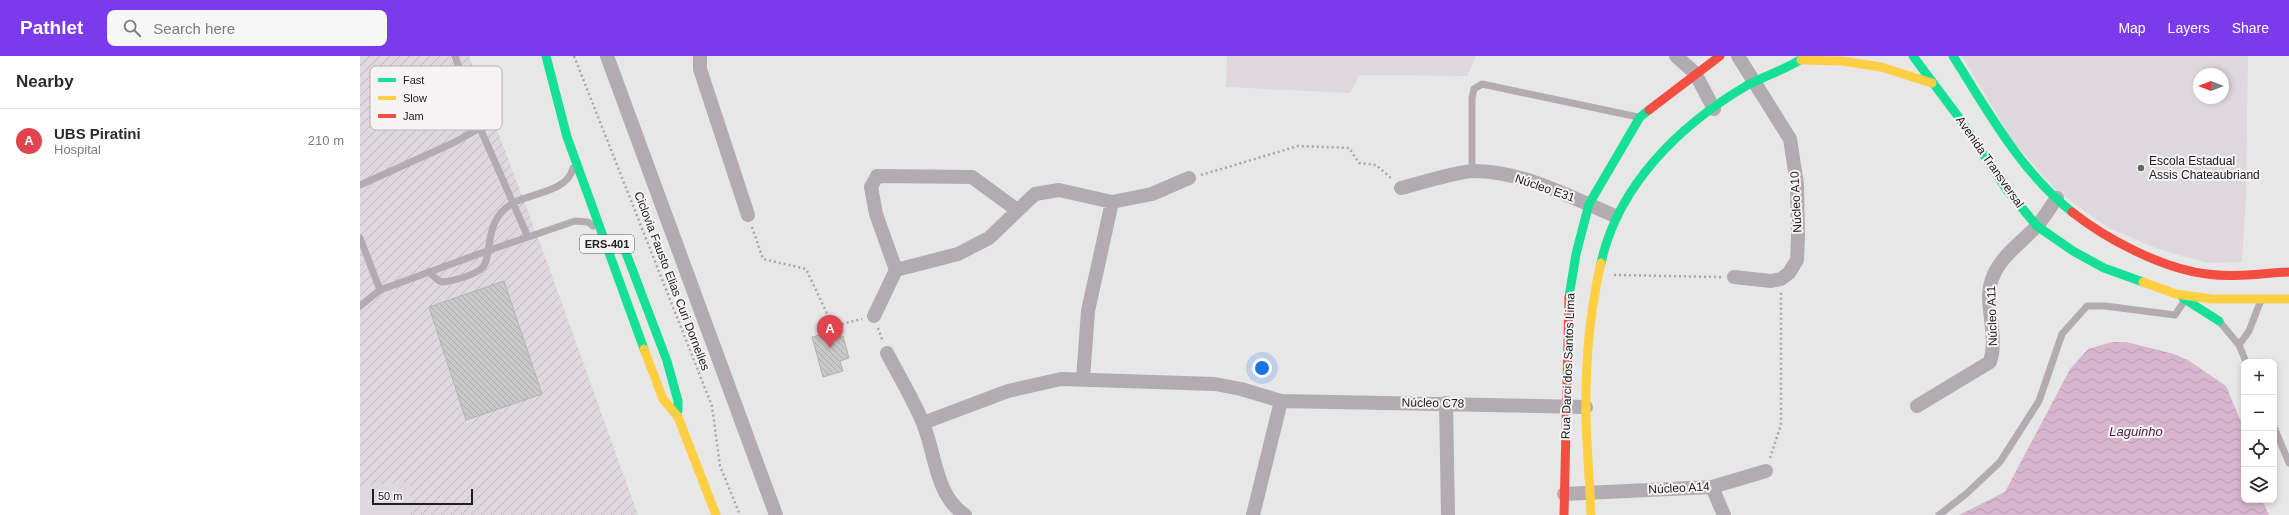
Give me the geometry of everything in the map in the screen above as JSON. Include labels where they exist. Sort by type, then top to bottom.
[{"type":"street","points":[[542,56],[548,59],[567,97]]},
{"type":"street","points":[[607,56],[776,515]]},
{"type":"street","points":[[700,56],[700,69],[748,215]]},
{"type":"street","points":[[1676,56],[1695,73],[1714,109]]},
{"type":"street","name":"Rua Darci dos Santos Lima","points":[[1564,515],[1567,308],[1576,254],[1589,204],[1640,117],[1695,73],[1720,56]]},
{"type":"street","name":"Núcleo A10","points":[[1738,56],[1790,139],[1797,184],[1797,260],[1789,273],[1781,279]]},
{"type":"street","name":"Avenida Transversal","points":[[1913,56],[1960,119],[1988,163],[2037,226],[2073,251],[2104,268],[2176,294],[2212,305],[2261,291],[2289,299]]},
{"type":"street","points":[[1953,56],[2004,149],[2056,198],[2091,225],[2118,241],[2164,262],[2216,275],[2256,272],[2289,272]]},
{"type":"street","points":[[1804,58],[1842,61],[1881,67],[1932,83]]},
{"type":"street","name":"Rua Darci dos Santos Lima","points":[[1591,515],[1586,407],[1589,322],[1597,275],[1615,216],[1655,157],[1714,109],[1755,81],[1804,58]]},
{"type":"street","name":"ERS-401","points":[[548,59],[559,109],[652,372],[664,399],[678,417],[716,515]]},
{"type":"street","points":[[1988,163],[2004,149]]},
{"type":"street","name":"Núcleo E31","points":[[1401,188],[1472,171],[1519,177],[1554,189],[1615,216]]},
{"type":"street","points":[[874,316],[896,270],[875,207],[871,187],[873,180],[877,176],[972,177],[1017,210]]},
{"type":"street","points":[[896,270],[958,254],[989,238],[1035,194],[1059,190],[1112,202],[1152,194],[1189,178]]},
{"type":"street","name":"Núcleo A11","points":[[1917,406],[1990,362],[1994,352],[1989,295],[1991,280],[1999,264],[2016,244],[2037,226],[2056,198]]},
{"type":"street","points":[[1083,379],[1088,310],[1112,202]]},
{"type":"street","points":[[623,244],[667,361],[678,401],[678,417]]},
{"type":"street","points":[[2256,272],[2261,291]]},
{"type":"street","points":[[2212,305],[2212,286],[2216,275]]},
{"type":"street","points":[[1734,277],[1771,281],[1781,279]]},
{"type":"street","points":[[2176,294],[2219,321]]},
{"type":"street","points":[[887,353],[923,423],[946,497],[954,507],[965,515]]},
{"type":"street","name":"Núcleo C78","points":[[923,423],[964,406],[1036,383],[1061,379],[1215,384],[1241,389],[1281,401],[1446,403],[1565,408],[1586,407]]},
{"type":"street","points":[[1253,515],[1281,401]]},
{"type":"street","points":[[1446,403],[1448,515]]},
{"type":"street","name":"Núcleo A14","points":[[1564,494],[1712,488],[1766,471]]},
{"type":"street","points":[[1712,488],[1724,515]]},
{"type":"lane","points":[[454,56],[458,66]]},
{"type":"lane","points":[[1472,171],[1472,98],[1474,90],[1482,84],[1640,117]]},
{"type":"lane","points":[[360,186],[453,143],[476,130]]},
{"type":"lane","points":[[481,130],[528,237]]},
{"type":"lane","points":[[429,272],[439,281],[450,281],[483,267],[489,234],[500,214],[514,203],[558,187],[571,175],[575,156]]},
{"type":"lane","points":[[360,306],[380,290],[575,221],[588,222],[602,232]]},
{"type":"lane","points":[[360,238],[380,290]]},
{"type":"lane","points":[[2239,345],[2249,331],[2261,291]]},
{"type":"lane","points":[[1939,515],[1966,494],[2000,462],[2039,401],[2062,334],[2088,306],[2104,306],[2175,315],[2185,300]]},
{"type":"lane","points":[[2212,305],[2219,321],[2239,345],[2245,359]]},
{"type":"lane","points":[[2276,431],[2289,463]]},
{"type":"path","name":"Ciclovia Fausto Elias Curi Dornelles","points":[[574,56],[712,406],[720,466],[740,515]]},
{"type":"path","points":[[1189,178],[1298,146],[1349,148],[1359,163],[1376,165],[1401,188]]},
{"type":"path","points":[[748,215],[763,259],[806,269],[834,326],[874,316],[887,353]]},
{"type":"path","points":[[1597,275],[1734,277]]},
{"type":"path","points":[[1766,471],[1781,425],[1781,279]]},
{"type":"shaded area","points":[[360,56],[469,56],[473,66],[370,66],[370,130],[497,130],[546,259],[638,515],[410,515],[410,482],[360,486]]},
{"type":"shaded area","points":[[1227,56],[1476,56],[1467,76],[1360,75],[1350,93],[1226,87]]},
{"type":"shaded area","name":"Escola Estadual Assis Chateaubriand","points":[[1962,56],[2248,56],[2246,197],[2242,262],[2208,263],[2158,249],[2107,227],[2058,192],[2014,143]]},
{"type":"shaded area","points":[[410,482],[410,515],[360,515],[360,486]]},
{"type":"water","name":"Laguinho","points":[[2112,342],[2126,342],[2174,354],[2188,360],[2226,386],[2241,422],[2241,503],[2263,503],[2269,515],[1959,515],[2005,492],[2070,369],[2088,349]]},
{"type":"building","points":[[504,281],[542,394],[466,420],[429,307]]},
{"type":"building","points":[[833,331],[835,338],[843,336],[849,358],[840,361],[843,371],[823,377],[812,337]]},
{"type":"traffic: fast","points":[[546,56],[567,137],[644,349]]},
{"type":"traffic: fast","points":[[1601,263],[1609,235],[1622,208],[1637,183],[1655,160],[1698,119],[1722,102],[1746,86],[1792,65],[1806,56]]},
{"type":"traffic: fast","points":[[1913,56],[1960,119],[2007,190],[2037,226],[2073,251],[2104,268],[2143,282]]},
{"type":"traffic: fast","points":[[1953,56],[1992,119],[2021,159],[2053,196],[2072,212]]},
{"type":"traffic: fast","points":[[1569,297],[1576,254],[1589,204],[1640,117],[1649,110]]},
{"type":"traffic: fast","points":[[626,253],[667,361],[678,401],[678,411]]},
{"type":"traffic: fast","points":[[2183,298],[2219,321]]},
{"type":"traffic: slow","points":[[1801,60],[1842,61],[1881,67],[1932,83]]},
{"type":"traffic: slow","points":[[1591,515],[1586,420],[1586,380],[1593,302],[1601,263]]},
{"type":"traffic: slow","points":[[2143,282],[2176,294],[2212,299],[2289,299]]},
{"type":"traffic: slow","points":[[644,349],[663,399],[678,417],[716,515]]},
{"type":"traffic: jam","points":[[1649,110],[1720,56]]},
{"type":"traffic: jam","points":[[2072,212],[2118,242],[2154,259],[2190,271],[2227,276],[2289,272]]},
{"type":"traffic: jam","points":[[1564,515],[1569,297]]},
{"type":"place","name":"Escola Estadual Assis Chateaubriand","points":[[2141,168]]},
{"type":"place","name":"UBS Piratini","points":[[830,348]]}]
